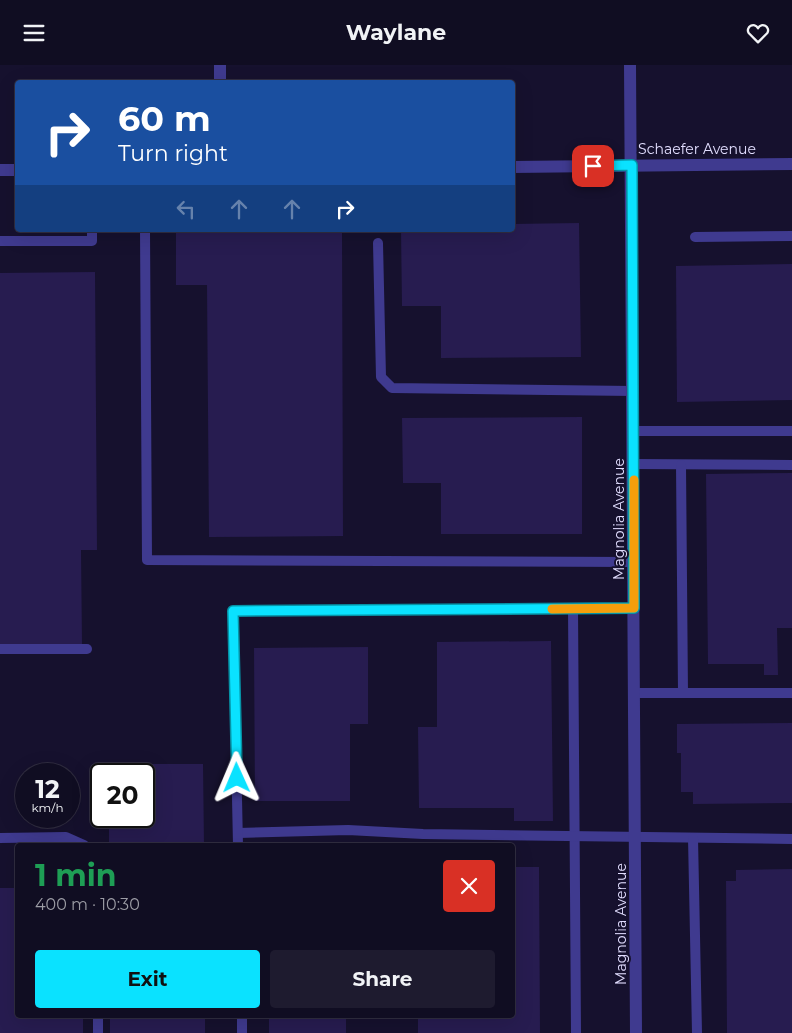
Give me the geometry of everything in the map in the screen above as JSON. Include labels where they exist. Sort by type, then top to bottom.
[{"type":"street","points":[[220,65],[220,80]]},
{"type":"street","name":"Magnolia Avenue","points":[[630,65],[634,464],[636,1033]]},
{"type":"street","name":"Schaefer Avenue","points":[[515,167],[792,164]]},
{"type":"street","points":[[0,170],[15,170]]},
{"type":"lane","points":[[0,241],[92,241],[92,232]]},
{"type":"lane","points":[[145,232],[147,560],[634,562]]},
{"type":"lane","points":[[694,237],[792,236]]},
{"type":"lane","points":[[378,243],[381,377],[392,388],[633,391]]},
{"type":"lane","points":[[633,431],[792,431]]},
{"type":"lane","points":[[634,464],[792,465]]},
{"type":"lane","points":[[681,465],[683,693]]},
{"type":"lane","points":[[238,843],[233,611],[634,608]]},
{"type":"lane","points":[[573,609],[576,1033]]},
{"type":"lane","points":[[0,649],[87,649]]},
{"type":"lane","points":[[635,693],[792,693]]},
{"type":"lane","points":[[238,833],[348,830],[575,837],[792,839]]},
{"type":"lane","points":[[0,838],[66,837],[80,843]]},
{"type":"lane","points":[[693,838],[697,1033]]},
{"type":"lane","points":[[98,1018],[98,1033]]},
{"type":"lane","points":[[242,1018],[242,1033]]},
{"type":"building","points":[[579,223],[581,357],[441,358],[441,306],[402,306],[401,232],[515,232],[515,224]]},
{"type":"building","points":[[176,232],[342,232],[343,536],[209,537],[207,285],[176,285]]},
{"type":"building","points":[[792,264],[792,400],[677,402],[676,266]]},
{"type":"building","points":[[95,272],[97,550],[81,550],[82,644],[0,645],[0,273]]},
{"type":"building","points":[[582,417],[582,534],[441,534],[441,483],[403,483],[402,418]]},
{"type":"building","points":[[792,473],[792,628],[777,628],[778,675],[764,675],[764,664],[708,664],[706,474]]},
{"type":"building","points":[[551,641],[553,821],[514,821],[514,808],[419,808],[418,727],[437,727],[437,642]]},
{"type":"building","points":[[368,647],[368,724],[350,724],[350,801],[255,801],[254,648]]},
{"type":"building","points":[[792,723],[792,803],[693,804],[693,792],[681,792],[681,753],[677,753],[677,724]]},
{"type":"building","points":[[155,764],[203,764],[204,843],[109,843],[109,828],[155,828]]},
{"type":"building","points":[[515,867],[539,867],[540,1033],[418,1033],[418,1018],[515,1018]]},
{"type":"building","points":[[792,869],[792,1033],[727,1033],[726,881],[736,881],[736,870]]},
{"type":"building","points":[[0,888],[15,888],[15,1018],[83,1018],[83,1033],[0,1033]]},
{"type":"building","points":[[110,1018],[205,1018],[205,1033],[110,1033]]},
{"type":"building","points":[[269,1018],[346,1018],[346,1033],[269,1033]]},
{"type":"slow traffic","points":[[552,609],[634,608],[634,480]]},
{"type":"route","points":[[237,778],[233,611],[634,608],[632,165],[593,166]]}]
